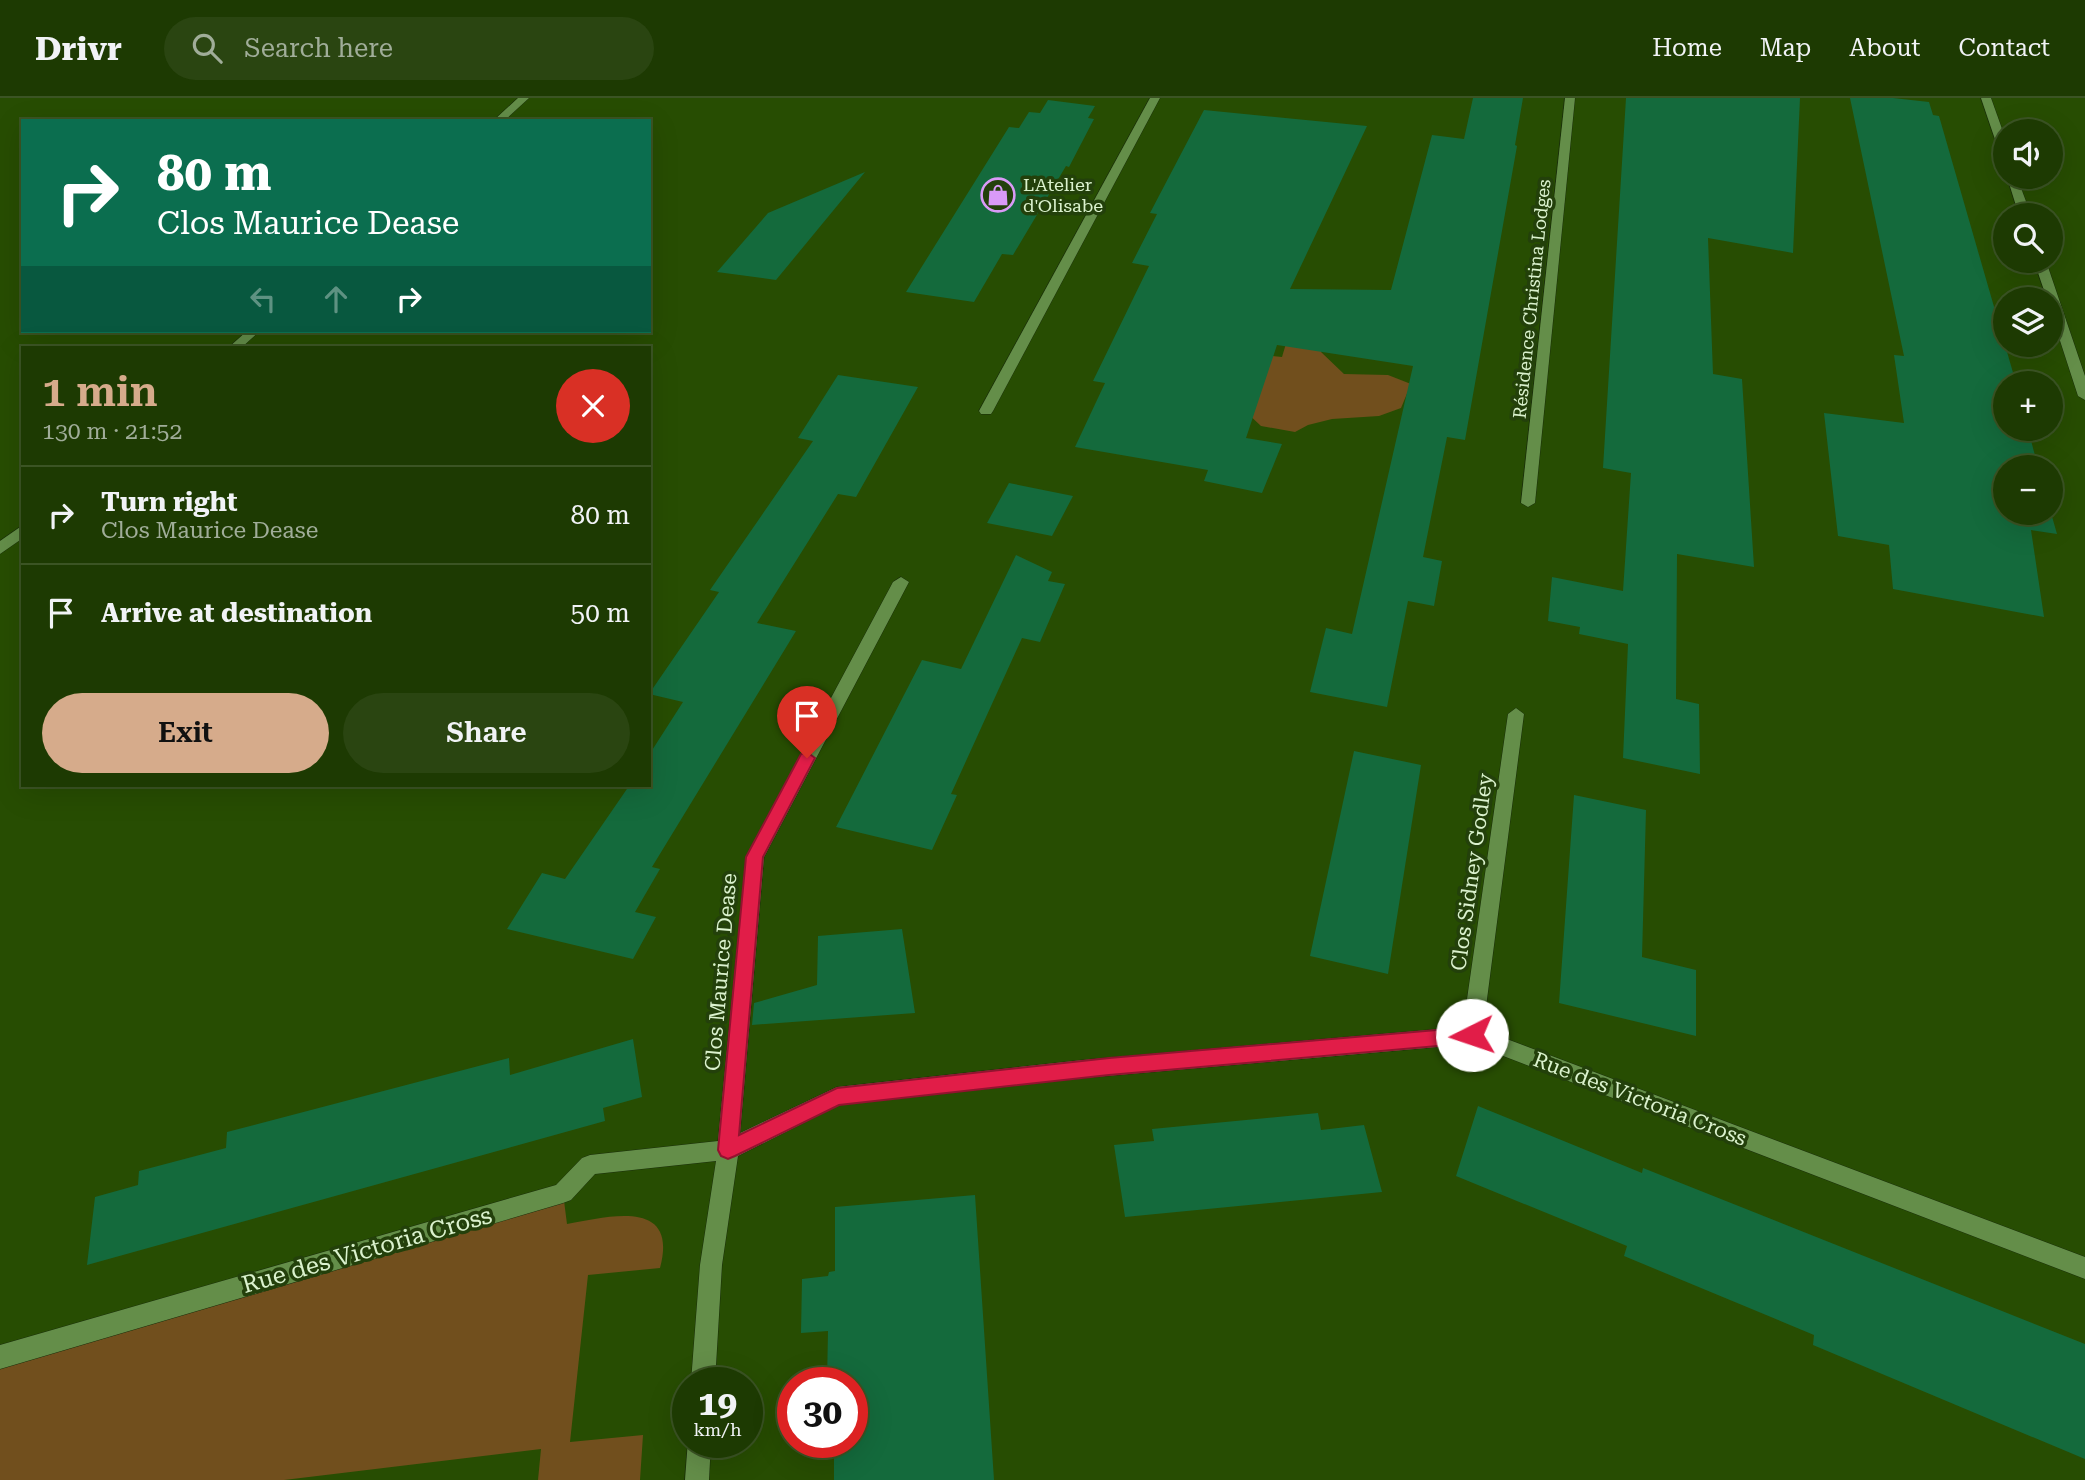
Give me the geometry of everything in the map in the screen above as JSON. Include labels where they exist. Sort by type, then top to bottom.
[{"type":"street","points":[[500,119],[524,98]]},
{"type":"street","points":[[986,411],[1155,98]]},
{"type":"street","name":"Résidence Christina Lodges","points":[[1528,503],[1570,98]]},
{"type":"street","points":[[1986,98],[1993,119]]},
{"type":"street","points":[[2044,273],[2085,396]]},
{"type":"street","points":[[236,346],[252,333]]},
{"type":"street","points":[[0,549],[21,532]]},
{"type":"street","name":"Clos Maurice Dease","points":[[728,1150],[755,857],[901,582]]},
{"type":"street","name":"Clos Sidney Godley","points":[[1472,1035],[1516,715]]},
{"type":"street","name":"Rue des Victoria Cross","points":[[0,1357],[563,1193],[590,1166],[728,1150],[837,1096],[1096,1068],[1472,1035],[2085,1268]]},
{"type":"street","points":[[704,1367],[711,1265],[728,1150]]},
{"type":"street","points":[[697,1480],[698,1458]]},
{"type":"shaded area","points":[[1293,320],[1325,338],[1321,352],[1344,374],[1388,375],[1411,384],[1401,408],[1379,416],[1332,419],[1308,425],[1295,432],[1261,426],[1245,411],[1253,354],[1282,357]]},
{"type":"shaded area","points":[[563,1193],[567,1224],[619,1216],[636,1217],[649,1221],[659,1230],[663,1245],[660,1268],[588,1275],[570,1442],[643,1435],[640,1480],[538,1480],[541,1449],[284,1480],[0,1480],[0,1357]]},
{"type":"building","points":[[1473,98],[1523,98],[1515,145],[1517,146],[1465,440],[1447,437],[1423,557],[1442,561],[1434,606],[1408,601],[1387,707],[1310,692],[1326,628],[1352,634],[1413,366],[1277,345],[1246,438],[1282,444],[1262,493],[1204,481],[1208,470],[1075,447],[1105,383],[1093,381],[1149,266],[1132,263],[1157,214],[1150,213],[1204,110],[1367,126],[1290,289],[1391,290],[1432,135],[1464,139]]},
{"type":"building","points":[[1626,98],[1800,98],[1793,253],[1708,238],[1713,374],[1742,379],[1754,567],[1677,554],[1676,699],[1699,704],[1700,774],[1623,758],[1628,644],[1579,634],[1580,627],[1548,621],[1552,577],[1623,591],[1631,473],[1603,468]]},
{"type":"building","points":[[1850,98],[1893,98],[1929,102],[1933,115],[1939,116],[1993,303],[1993,357],[2009,357],[2013,371],[1993,371],[1993,441],[2031,441],[2035,455],[1993,455],[1993,525],[2054,525],[2057,534],[2031,530],[2044,617],[1893,589],[1889,545],[1838,536],[1824,413],[1904,423],[1894,355],[1904,356]]},
{"type":"building","points":[[1048,100],[1095,106],[1088,118],[1094,119],[1069,167],[1066,166],[1013,255],[1002,254],[974,302],[906,292],[1009,127],[1019,128],[1029,112],[1040,113]]},
{"type":"building","points":[[865,172],[776,280],[717,272],[768,213]]},
{"type":"building","points":[[838,375],[918,387],[856,497],[838,494],[757,623],[796,631],[652,867],[660,869],[635,912],[656,917],[633,959],[507,929],[542,873],[565,879],[628,787],[651,787],[651,752],[683,702],[651,694],[651,691],[719,592],[710,590],[813,441],[798,438]]},
{"type":"building","points":[[1009,483],[1073,496],[1052,536],[987,523]]},
{"type":"building","points":[[1016,555],[1052,572],[1048,581],[1065,584],[1040,642],[1022,638],[951,794],[957,795],[932,850],[836,827],[922,660],[961,669]]},
{"type":"building","points":[[1354,751],[1421,765],[1388,974],[1310,956]]},
{"type":"building","points":[[1574,795],[1646,810],[1642,957],[1696,970],[1696,1036],[1559,1003]]},
{"type":"building","points":[[902,929],[915,1013],[752,1025],[754,1003],[817,985],[818,936]]},
{"type":"building","points":[[633,1039],[642,1097],[603,1108],[605,1121],[87,1265],[95,1197],[138,1185],[139,1171],[226,1148],[227,1132],[509,1058],[510,1075]]},
{"type":"building","points":[[1478,1106],[1642,1173],[1643,1168],[2085,1344],[2085,1459],[1813,1345],[1814,1335],[1624,1256],[1627,1246],[1456,1176]]},
{"type":"building","points":[[1318,1113],[1321,1130],[1364,1125],[1382,1192],[1125,1217],[1114,1145],[1154,1141],[1152,1129]]},
{"type":"building","points":[[975,1195],[994,1480],[834,1480],[834,1458],[868,1458],[868,1367],[827,1367],[828,1331],[801,1333],[802,1279],[828,1276],[829,1272],[835,1271],[835,1207]]},
{"type":"place","name":"L'Atelier d'Olisabe","points":[[998,195]]},
{"type":"route","points":[[807,758],[755,857],[728,1150],[837,1096],[1109,1067],[1472,1035]]}]
